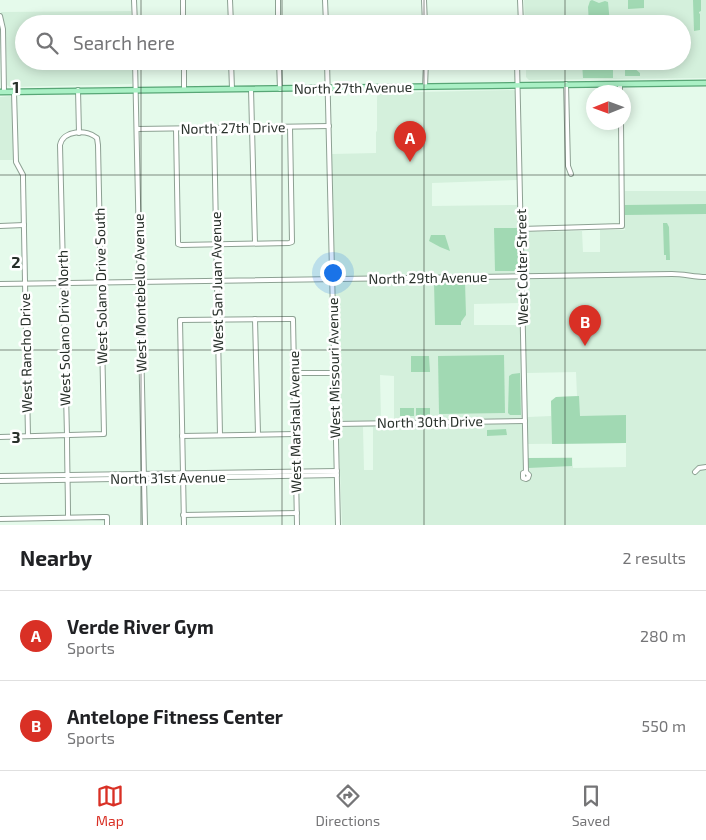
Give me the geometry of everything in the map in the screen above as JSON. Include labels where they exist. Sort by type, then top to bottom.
[{"type":"main road","name":"North 27th Avenue","points":[[2,92],[706,83]]},
{"type":"street","points":[[134,0],[134,15]]},
{"type":"street","points":[[183,0],[183,15]]},
{"type":"street","points":[[230,0],[230,15]]},
{"type":"street","points":[[278,0],[278,15]]},
{"type":"street","points":[[326,0],[326,15]]},
{"type":"street","points":[[424,0],[425,15]]},
{"type":"street","points":[[520,0],[521,15]]},
{"type":"street","points":[[0,16],[3,30],[2,92]]},
{"type":"street","name":"West Montebello Avenue","points":[[135,70],[145,525]]},
{"type":"street","points":[[184,70],[184,90]]},
{"type":"street","points":[[231,70],[232,89]]},
{"type":"street","points":[[279,70],[280,88]]},
{"type":"street","name":"West Missouri Avenue","points":[[327,70],[338,525]]},
{"type":"street","points":[[426,70],[426,87]]},
{"type":"street","name":"West Colter Street","points":[[517,70],[526,472]]},
{"type":"street","points":[[566,84],[568,166],[571,174]]},
{"type":"street","points":[[251,88],[255,243]]},
{"type":"street","points":[[78,90],[78,133]]},
{"type":"street","name":"West Rancho Drive","points":[[14,92],[16,162],[22,175],[28,436]]},
{"type":"street","name":"North 27th Drive","points":[[137,129],[329,126]]},
{"type":"street","points":[[176,129],[178,244],[289,243],[292,242],[290,127]]},
{"type":"street","name":"West San Juan Avenue","points":[[214,128],[220,435]]},
{"type":"street","points":[[521,230],[622,226],[620,130]]},
{"type":"street","name":"West Solano Drive South","points":[[66,435],[104,434],[98,145],[97,138],[90,134],[78,133]]},
{"type":"street","name":"West Solano Drive North","points":[[68,517],[60,145],[61,140],[67,134],[78,133]]},
{"type":"street","points":[[0,226],[24,225]]},
{"type":"street","name":"North 29th Avenue","points":[[0,284],[682,274],[706,277]]},
{"type":"street","points":[[184,525],[180,320],[255,319],[258,434]]},
{"type":"street","name":"West Marshall Avenue","points":[[255,319],[292,319],[297,525]]},
{"type":"street","points":[[294,373],[334,373]]},
{"type":"street","name":"North 30th Drive","points":[[336,424],[525,421]]},
{"type":"street","points":[[182,436],[295,434]]},
{"type":"street","points":[[0,437],[66,435]]},
{"type":"street","points":[[694,472],[699,468],[706,467]]},
{"type":"street","name":"North 31st Avenue","points":[[0,481],[10,479],[337,473]]},
{"type":"street","name":"North 31st Avenue","points":[[0,476],[10,479]]},
{"type":"street","points":[[184,515],[297,513]]},
{"type":"street","points":[[0,519],[107,517],[108,525]]},
{"type":"shaded area","points":[[524,0],[706,0],[706,78],[529,80],[526,77],[526,70],[691,70],[691,15],[525,15]]},
{"type":"shaded area","points":[[131,11],[131,15],[15,15],[15,70],[133,70],[132,84],[10,87],[7,85],[6,28],[1,12]]},
{"type":"shaded area","points":[[514,90],[516,92],[517,180],[432,183],[432,206],[518,205],[519,232],[582,231],[583,252],[600,252],[600,230],[625,230],[625,191],[706,191],[706,525],[342,525],[337,429],[332,154],[376,153],[377,93]],"holes":[[[519,303],[519,325],[474,325],[474,304]],[[576,372],[577,396],[556,397],[551,401],[551,416],[528,417],[527,373]],[[380,375],[394,376],[394,419],[381,419]],[[363,427],[373,427],[373,470],[364,470]],[[626,443],[626,467],[573,468],[572,457],[528,458],[528,444]]]},
{"type":"shaded area","points":[[10,96],[13,100],[14,160],[0,160],[0,97]]},
{"type":"green space","points":[[628,0],[644,0],[644,8],[628,9]]},
{"type":"green space","points":[[693,0],[701,0],[701,11],[699,12],[700,30],[694,31]]},
{"type":"green space","points":[[590,1],[608,2],[609,15],[588,15]]},
{"type":"green space","points":[[583,70],[613,70],[613,78],[583,78]]},
{"type":"green space","points":[[625,70],[636,70],[640,73],[640,76],[625,76]]},
{"type":"green space","points":[[706,204],[706,214],[625,215],[625,205]]},
{"type":"green space","points":[[663,223],[667,223],[669,227],[670,260],[666,260],[666,255],[664,255]]},
{"type":"green space","points":[[494,228],[518,228],[518,271],[495,271]]},
{"type":"green space","points":[[431,235],[445,235],[450,251],[429,241]]},
{"type":"green space","points":[[434,282],[465,282],[466,315],[461,325],[435,325]]},
{"type":"green space","points":[[504,355],[505,413],[439,414],[438,356]]},
{"type":"green space","points":[[411,356],[429,356],[430,372],[411,372]]},
{"type":"green space","points":[[520,373],[521,415],[510,415],[508,413],[509,376]]},
{"type":"green space","points":[[579,396],[580,416],[626,415],[626,443],[552,444],[551,401],[556,397]]},
{"type":"green space","points":[[400,408],[414,408],[414,416],[400,416]]},
{"type":"green space","points":[[416,408],[430,408],[430,415],[416,416]]},
{"type":"green space","points":[[506,429],[507,435],[487,436],[487,430]]},
{"type":"green space","points":[[528,458],[572,458],[572,466],[528,468]]},
{"type":"place","name":"Verde River Gym","points":[[410,162]]},
{"type":"place","name":"Antelope Fitness Center","points":[[585,346]]}]
